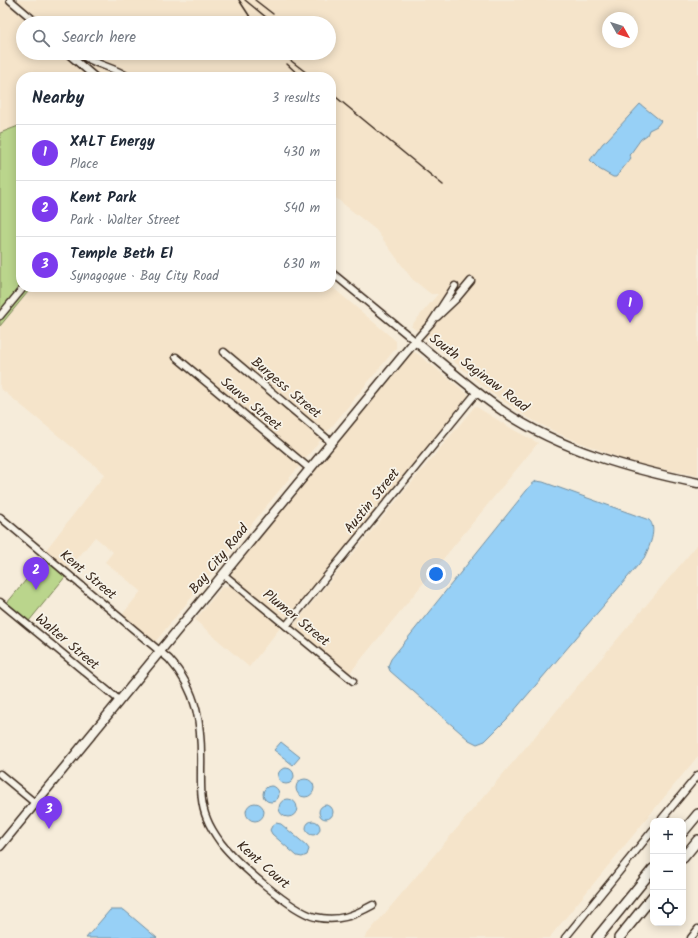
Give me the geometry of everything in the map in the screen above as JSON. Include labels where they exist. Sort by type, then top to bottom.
[{"type":"highway","points":[[686,828],[698,814]]},
{"type":"highway","points":[[686,854],[698,840]]},
{"type":"highway","points":[[597,938],[650,873]]},
{"type":"highway","points":[[618,938],[650,900]]},
{"type":"main road","name":"South Saginaw Road","points":[[415,341],[477,392],[524,424],[591,454],[656,474],[698,484]]},
{"type":"main road","name":"Bay City Road","points":[[0,846],[415,341]]},
{"type":"street","points":[[10,0],[29,16]]},
{"type":"street","points":[[75,60],[89,72]]},
{"type":"street","points":[[91,60],[122,72]]},
{"type":"street","name":"South Saginaw Road","points":[[336,276],[415,341]]},
{"type":"street","points":[[431,323],[456,299],[471,281]]},
{"type":"street","name":"Bay City Road","points":[[415,341],[431,323],[448,294],[455,286]]},
{"type":"street","points":[[0,316],[20,292]]},
{"type":"street","name":"Burgess Street","points":[[224,352],[331,442]]},
{"type":"street","name":"Sauve Street","points":[[176,356],[310,469]]},
{"type":"street","name":"Austin Street","points":[[286,626],[477,392]]},
{"type":"street","name":"Kent Street","points":[[0,517],[160,651]]},
{"type":"street","name":"Plumer Street","points":[[223,574],[353,680]]},
{"type":"street","name":"Walter Street","points":[[0,602],[119,700]]},
{"type":"street","name":"Kent Court","points":[[160,651],[180,671],[193,698],[200,722],[201,793],[207,818],[220,842],[235,858],[281,897],[301,911],[315,917],[334,919],[354,915],[373,905]]},
{"type":"street","points":[[0,774],[35,803]]},
{"type":"street","points":[[662,818],[698,774]]},
{"type":"street","points":[[565,938],[650,834]]},
{"type":"street","points":[[691,938],[698,929]]},
{"type":"shaded area","points":[[0,0],[698,0],[698,476],[642,465],[620,458],[566,437],[542,425],[525,416],[490,392],[411,326],[438,294],[431,294],[412,279],[376,230],[336,198],[336,72],[16,72],[16,127],[0,133]]},
{"type":"shaded area","points":[[336,290],[396,341],[396,348],[155,642],[122,615],[141,591],[105,562],[113,552],[95,537],[68,570],[45,551],[105,474],[0,388],[0,326],[28,292],[336,292]]},
{"type":"shaded area","points":[[413,352],[418,354],[469,395],[288,619],[282,619],[233,578],[231,572]]},
{"type":"shaded area","points":[[475,406],[538,443],[349,674],[293,626]]},
{"type":"shaded area","points":[[698,544],[698,756],[549,938],[364,938]]},
{"type":"shaded area","points":[[233,586],[279,625],[280,628],[249,667],[195,620],[222,587]]},
{"type":"green space","points":[[16,127],[16,292],[28,292],[0,326],[0,133]]},
{"type":"green space","points":[[44,558],[65,577],[29,621],[7,603]]},
{"type":"water","points":[[640,104],[661,121],[657,126],[649,130],[647,135],[641,139],[629,155],[631,158],[616,177],[613,177],[599,169],[590,160],[603,143]]},
{"type":"water","points":[[536,481],[543,482],[649,520],[653,528],[652,538],[644,558],[507,719],[485,741],[477,744],[469,740],[390,671],[388,666],[391,659],[531,485]]},
{"type":"water","points":[[281,742],[300,757],[293,765],[274,750]]},
{"type":"water","points":[[286,768],[292,770],[294,776],[292,782],[286,784],[280,782],[278,776],[280,770]]},
{"type":"water","points":[[305,779],[311,782],[314,788],[311,794],[305,797],[299,794],[296,788],[299,782]]},
{"type":"water","points":[[268,786],[274,786],[279,791],[277,800],[274,802],[268,802],[263,797],[263,791]]},
{"type":"water","points":[[288,799],[294,802],[297,808],[294,814],[288,817],[282,814],[279,808],[282,802]]},
{"type":"water","points":[[255,803],[261,806],[264,812],[261,818],[255,821],[249,818],[246,812],[249,806]]},
{"type":"water","points":[[326,805],[331,807],[333,812],[331,817],[326,819],[321,817],[319,812],[321,807]]},
{"type":"water","points":[[313,821],[318,823],[320,828],[318,833],[313,835],[308,833],[306,828],[308,823]]},
{"type":"water","points":[[276,823],[281,824],[306,845],[309,849],[307,855],[302,857],[297,856],[272,834],[270,830]]},
{"type":"water","points":[[110,910],[124,910],[157,938],[86,938]]},
{"type":"railway","points":[[239,0],[249,16]]},
{"type":"railway","points":[[245,0],[264,16]]},
{"type":"railway","points":[[255,0],[273,14]]},
{"type":"railway","points":[[290,60],[306,72]]},
{"type":"railway","points":[[287,64],[296,72]]},
{"type":"railway","points":[[336,97],[443,185]]},
{"type":"place","name":"XALT Energy","points":[[630,323]]},
{"type":"place","name":"Kent Park","points":[[36,590]]},
{"type":"place","name":"Temple Beth El","points":[[49,829]]}]
